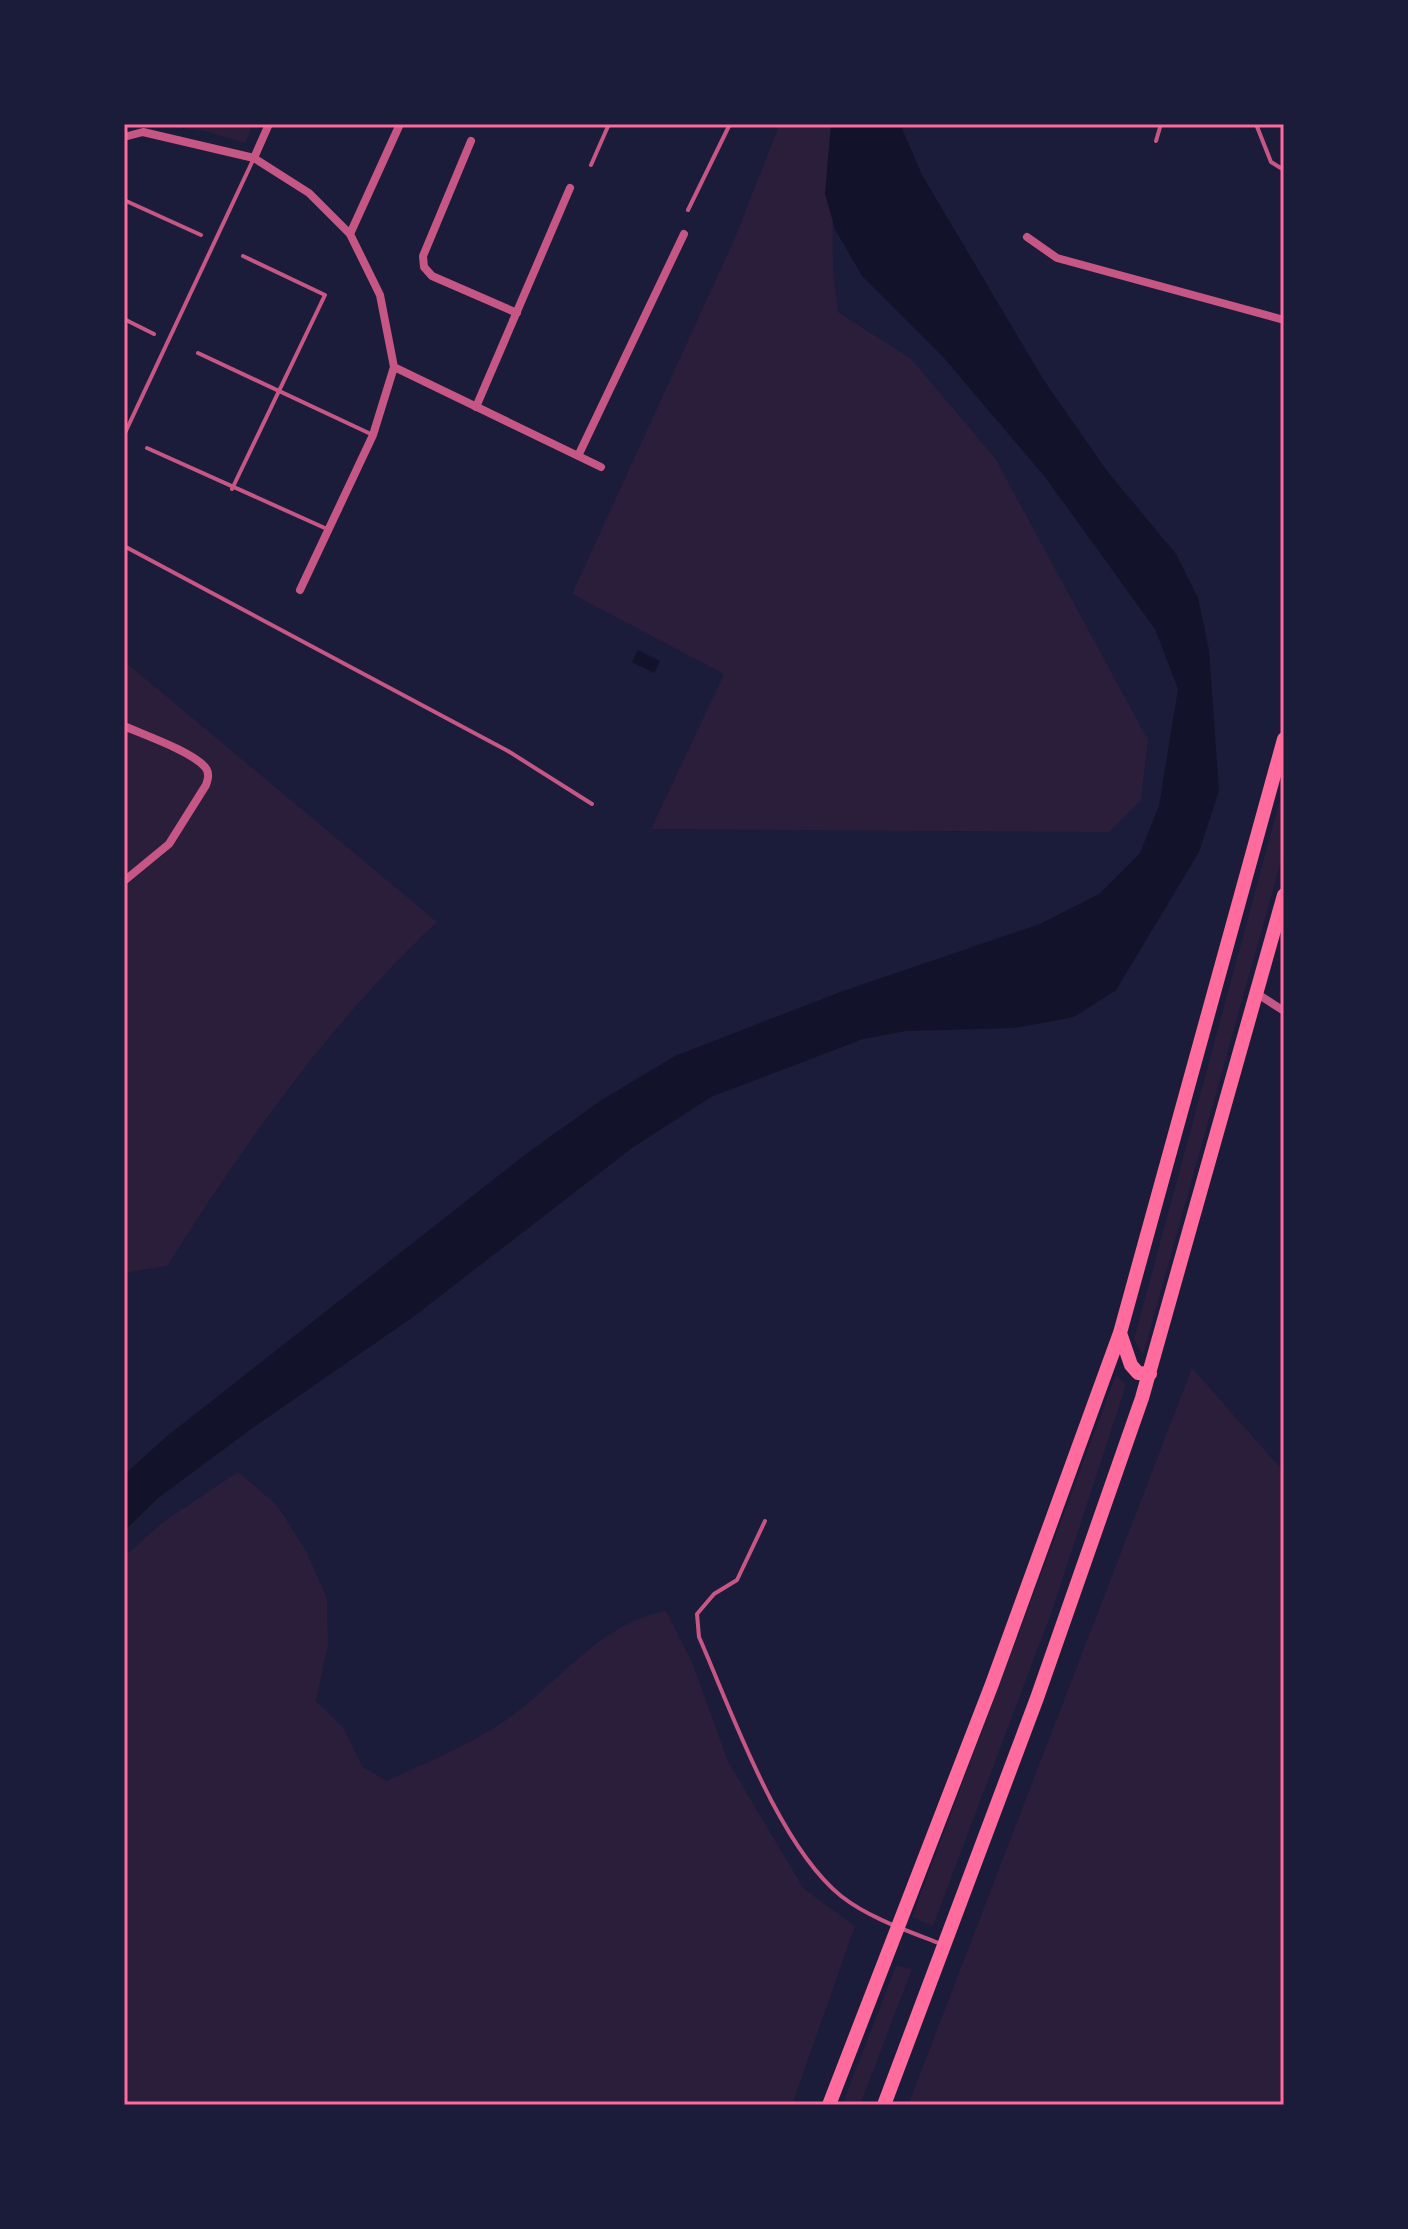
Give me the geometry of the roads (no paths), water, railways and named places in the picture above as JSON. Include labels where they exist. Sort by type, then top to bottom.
[{"type":"main road","points":[[829,2105],[899,1927],[1120,1333],[1284,739]]},
{"type":"main road","points":[[884,2105],[946,1947],[1150,1374],[1284,895]]},
{"type":"main road","points":[[1120,1333],[1131,1365],[1138,1373],[1150,1374]]},
{"type":"street","points":[[254,158],[269,124]]},
{"type":"street","points":[[350,234],[400,124]]},
{"type":"street","points":[[124,137],[145,128],[254,158],[309,193],[350,234],[380,295],[394,367],[373,435],[300,590]]},
{"type":"street","points":[[471,141],[423,256],[424,267],[432,276],[517,313]]},
{"type":"street","points":[[476,407],[570,188]]},
{"type":"street","points":[[578,456],[684,234]]},
{"type":"street","points":[[1027,237],[1057,258],[1284,320]]},
{"type":"street","points":[[394,367],[601,467]]},
{"type":"street","points":[[124,726],[181,752],[204,766],[209,774],[206,785],[169,844],[124,881]]},
{"type":"street","points":[[1255,993],[1284,1011]]},
{"type":"lane","points":[[591,165],[609,124]]},
{"type":"lane","points":[[688,210],[730,124]]},
{"type":"lane","points":[[1156,141],[1161,124]]},
{"type":"lane","points":[[1256,124],[1271,162],[1284,170]]},
{"type":"lane","points":[[124,435],[254,158]]},
{"type":"lane","points":[[124,200],[201,235]]},
{"type":"lane","points":[[232,489],[325,295],[243,256]]},
{"type":"lane","points":[[124,319],[154,334]]},
{"type":"lane","points":[[198,353],[373,435]]},
{"type":"lane","points":[[147,448],[232,489],[327,529]]},
{"type":"lane","points":[[124,546],[508,751],[592,804]]},
{"type":"lane","points":[[765,1521],[737,1580],[714,1594],[697,1614],[699,1637],[758,1768],[809,1862],[844,1898],[946,1947]]}]
